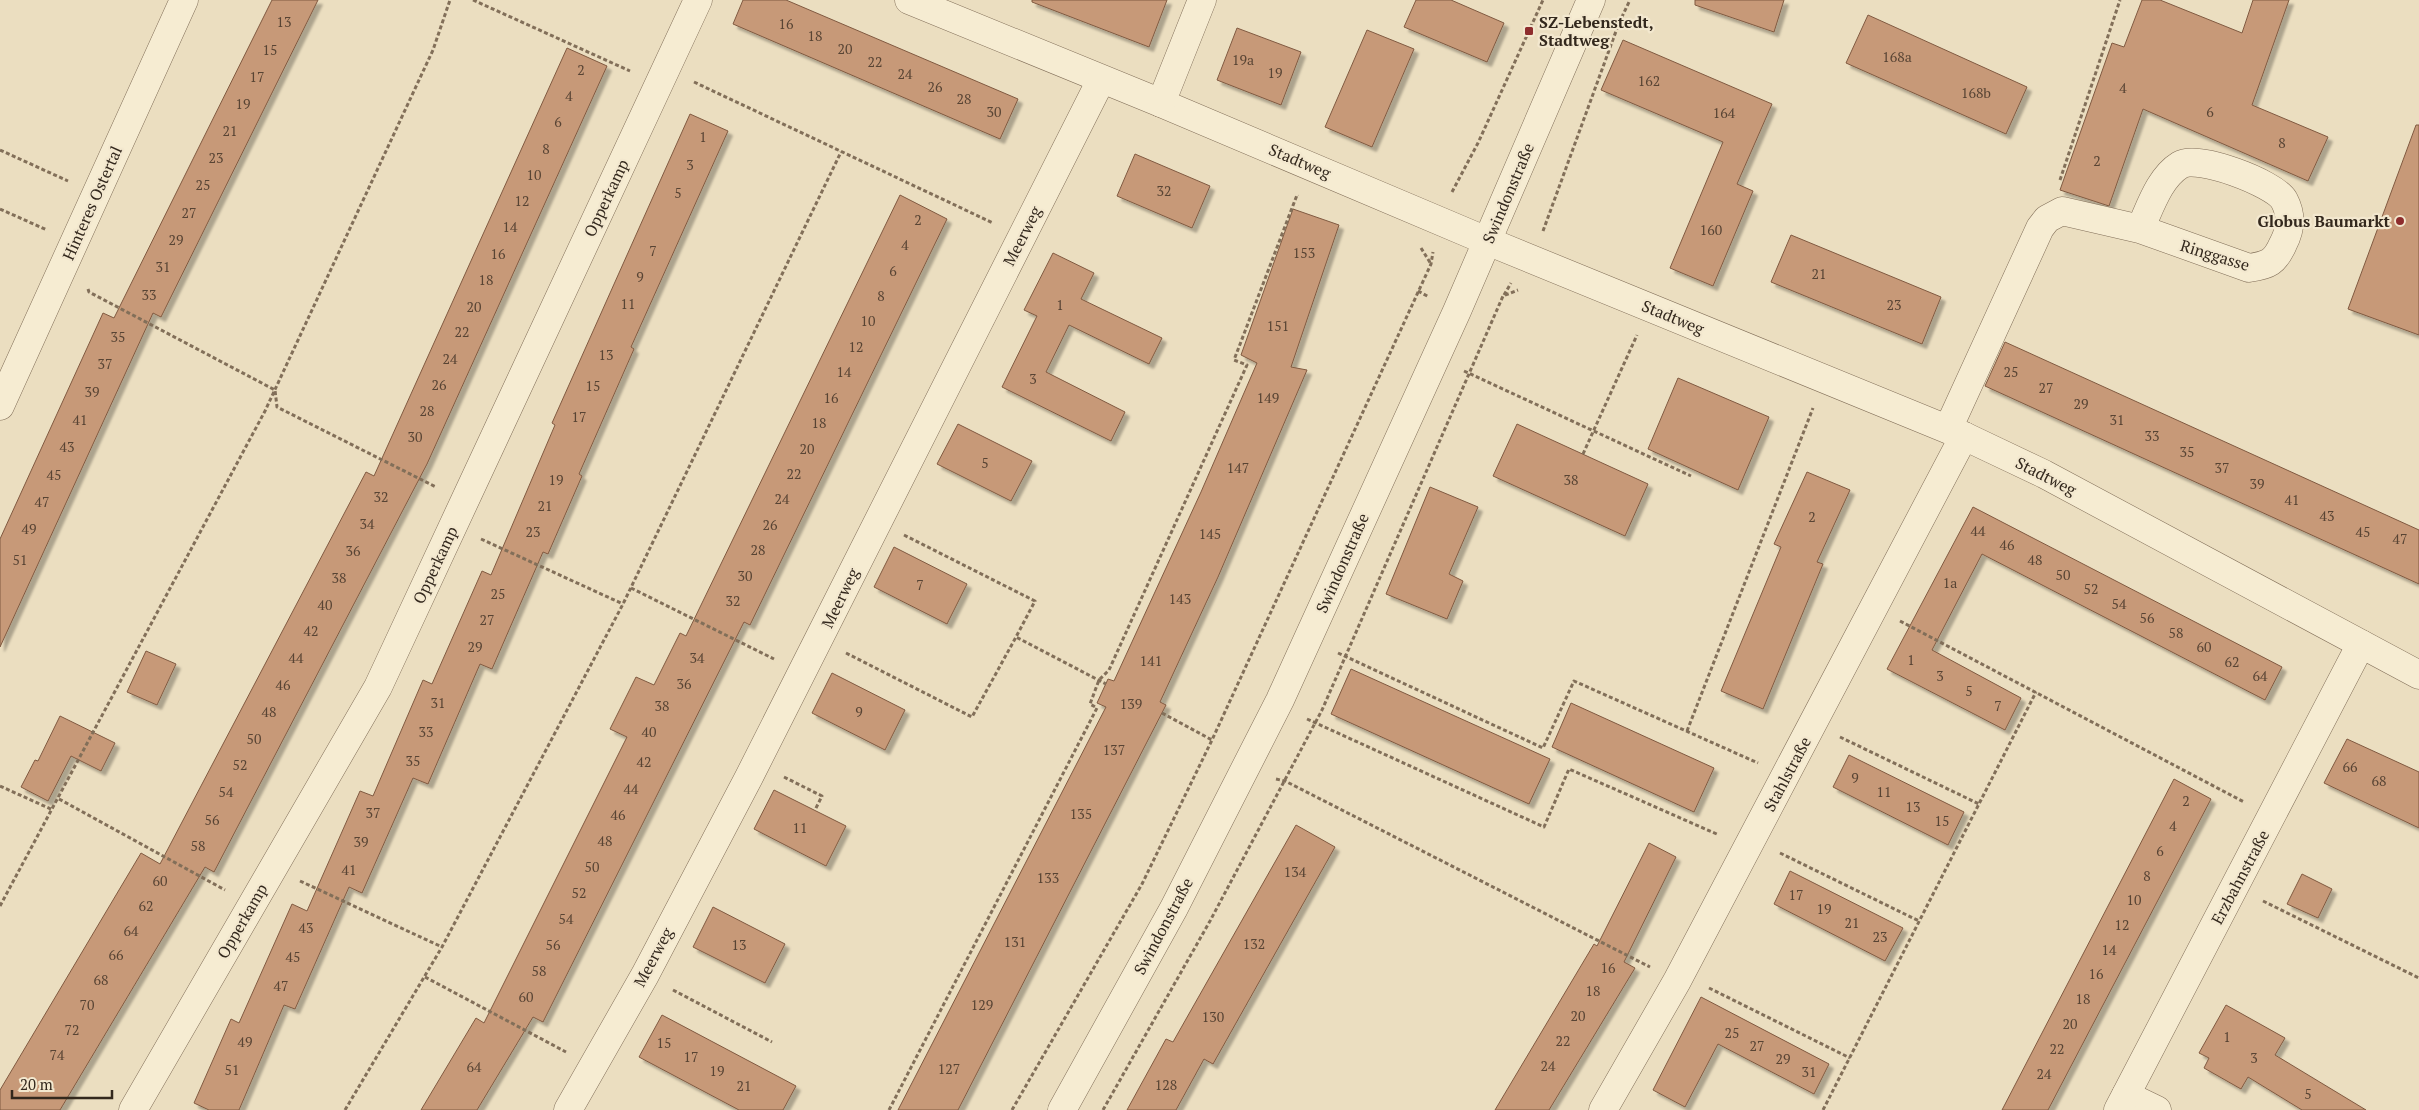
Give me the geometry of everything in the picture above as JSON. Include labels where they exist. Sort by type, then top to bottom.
[{"type":"street","name":"Hinteres Ostertal","points":[[0,406],[184,0]]},
{"type":"street","name":"Opperkamp","points":[[133,1110],[378,687],[698,0]]},
{"type":"street","name":"Stadtweg","points":[[908,0],[1161,103],[1529,258],[1956,432],[2044,474],[2419,675]]},
{"type":"street","points":[[1161,103],[1202,0]]},
{"type":"street","name":"Swindonstraße","points":[[1062,1110],[1174,908],[1280,700],[1488,241],[1591,0]]},
{"type":"street","name":"Meerweg","points":[[568,1110],[644,975],[802,674],[1101,80]]},
{"type":"street","name":"Ringgasse","points":[[2047,218],[2062,212],[2140,229],[2249,268],[2267,265],[2279,253],[2289,232],[2290,216],[2283,198],[2269,187],[2220,168],[2192,161],[2181,164],[2162,185],[2140,229]]},
{"type":"street","points":[[1956,432],[2040,228],[2047,218]]},
{"type":"street","name":"Stahlstraße","points":[[1604,1110],[1679,977],[1874,607],[1956,432]]},
{"type":"street","name":"Erzbahnstraße","points":[[2122,1103],[2361,644]]},
{"type":"street","points":[[2122,1103],[2157,1110]]},
{"type":"path","points":[[0,906],[59,799],[275,390],[433,50],[450,0]]},
{"type":"path","points":[[473,0],[663,76],[841,152],[1022,236]]},
{"type":"path","points":[[1012,1110],[1142,884],[1212,740],[1431,264],[1437,219],[1478,143],[1543,0]]},
{"type":"path","points":[[1104,1110],[1210,921],[1316,721],[1346,657],[1503,296],[1529,258],[1545,226],[1619,23],[1630,0]]},
{"type":"path","points":[[2047,218],[2120,0]]},
{"type":"path","points":[[0,150],[96,194]]},
{"type":"path","points":[[345,1110],[442,947],[623,604],[841,152]]},
{"type":"path","points":[[889,1110],[1097,708],[1090,704],[1099,680],[1109,670],[1247,366],[1234,360],[1297,196]]},
{"type":"path","points":[[0,209],[75,243],[89,292],[275,390]]},
{"type":"path","points":[[1496,295],[1503,296]]},
{"type":"path","points":[[1583,454],[1649,307]]},
{"type":"path","points":[[1464,371],[1691,476]]},
{"type":"path","points":[[1687,731],[1825,379]]},
{"type":"path","points":[[275,390],[277,407],[465,501]]},
{"type":"path","points":[[453,526],[623,604]]},
{"type":"path","points":[[843,651],[972,717],[1035,601],[895,531]]},
{"type":"path","points":[[631,588],[802,674]]},
{"type":"path","points":[[1874,607],[2271,816]]},
{"type":"path","points":[[1016,637],[1106,684]]},
{"type":"path","points":[[1338,653],[1544,748],[1574,681],[1786,775]]},
{"type":"path","points":[[1823,1110],[2036,692]]},
{"type":"path","points":[[1162,713],[1212,740]]},
{"type":"path","points":[[1307,718],[1544,827],[1569,769],[1750,844],[1920,921]]},
{"type":"path","points":[[1813,724],[1979,804]]},
{"type":"path","points":[[781,775],[822,796],[815,810]]},
{"type":"path","points":[[1276,779],[1284,781],[1679,977],[1850,1058]]},
{"type":"path","points":[[0,786],[53,810]]},
{"type":"path","points":[[59,799],[252,905]]},
{"type":"path","points":[[273,868],[442,947]]},
{"type":"path","points":[[2234,887],[2419,978]]},
{"type":"path","points":[[644,975],[772,1042]]},
{"type":"path","points":[[425,977],[593,1066]]},
{"type":"building","points":[[272,0],[318,0],[161,317],[153,313],[0,647],[0,539],[103,313],[114,318]]},
{"type":"building","points":[[743,0],[786,0],[1018,99],[1000,139],[733,24]]},
{"type":"building","points":[[1032,0],[1167,0],[1149,47],[1032,2]]},
{"type":"building","points":[[1416,0],[1451,0],[1504,23],[1487,62],[1404,27]]},
{"type":"building","points":[[1695,0],[1784,0],[1774,32],[1695,5]]},
{"type":"building","points":[[2142,0],[2160,0],[2242,33],[2253,0],[2289,0],[2252,105],[2328,137],[2308,181],[2143,109],[2109,206],[2060,190],[2112,43],[2124,47]]},
{"type":"building","points":[[1868,15],[2027,87],[2006,134],[1846,63]]},
{"type":"building","points":[[1237,28],[1301,52],[1281,105],[1217,80]]},
{"type":"building","points":[[1367,30],[1414,49],[1372,147],[1325,127]]},
{"type":"building","points":[[1623,40],[1772,104],[1737,184],[1753,191],[1713,286],[1670,268],[1723,142],[1601,90]]},
{"type":"building","points":[[567,48],[607,66],[427,464],[214,872],[205,867],[60,1110],[0,1110],[0,1090],[141,853],[160,864],[366,472],[374,476]]},
{"type":"building","points":[[690,114],[728,131],[631,347],[634,349],[579,474],[582,476],[548,554],[543,552],[492,669],[480,664],[428,784],[413,778],[362,893],[349,887],[295,1009],[284,1005],[239,1110],[209,1110],[194,1103],[231,1019],[239,1023],[292,904],[307,911],[360,791],[373,796],[423,680],[432,684],[482,571],[491,575],[555,425],[552,423]]},
{"type":"building","name":"Globus Baumarkt","points":[[2416,125],[2419,125],[2419,335],[2348,309]]},
{"type":"building","points":[[1135,154],[1210,186],[1192,228],[1117,196]]},
{"type":"building","points":[[900,195],[947,219],[750,625],[744,622],[543,1022],[533,1017],[477,1110],[421,1110],[476,1018],[484,1023],[627,737],[610,729],[636,677],[654,685],[680,633],[686,636]]},
{"type":"building","points":[[1293,209],[1339,225],[1291,367],[1307,370],[1218,577],[1160,702],[1166,705],[958,1110],[898,1110],[1106,707],[1097,703],[1108,679],[1114,681],[1201,492],[1257,363],[1241,355]]},
{"type":"building","points":[[1791,235],[1941,297],[1922,344],[1771,282]]},
{"type":"building","points":[[1053,253],[1094,273],[1081,299],[1162,338],[1149,364],[1069,325],[1046,372],[1125,412],[1111,441],[1002,387],[1037,316],[1024,310]]},
{"type":"building","points":[[2005,342],[2419,530],[2419,584],[1985,386]]},
{"type":"building","points":[[1678,378],[1769,417],[1738,490],[1648,449]]},
{"type":"building","points":[[958,424],[1032,461],[1011,501],[937,464]]},
{"type":"building","points":[[1517,424],[1648,484],[1625,536],[1493,476]]},
{"type":"building","points":[[1807,472],[1850,490],[1817,562],[1823,564],[1763,709],[1721,691],[1781,547],[1774,544]]},
{"type":"building","points":[[1430,487],[1478,507],[1449,574],[1463,581],[1447,619],[1386,594]]},
{"type":"building","points":[[1973,507],[2282,667],[2265,700],[1982,554],[1932,650],[2021,698],[2005,730],[1887,669]]},
{"type":"building","points":[[894,547],[967,584],[947,624],[874,587]]},
{"type":"building","points":[[146,651],[176,664],[157,705],[127,692]]},
{"type":"building","points":[[1351,669],[1550,759],[1529,804],[1331,714]]},
{"type":"building","points":[[832,673],[905,710],[885,750],[812,713]]},
{"type":"building","points":[[1571,703],[1714,768],[1694,812],[1552,747]]},
{"type":"building","points":[[60,716],[115,743],[101,771],[71,756],[48,801],[21,787],[35,760],[38,761]]},
{"type":"building","points":[[2347,739],[2419,772],[2419,828],[2324,783]]},
{"type":"building","points":[[1849,755],[1964,812],[1948,845],[1833,787]]},
{"type":"building","points":[[2174,779],[2211,799],[2048,1110],[2002,1110]]},
{"type":"building","points":[[774,790],[846,826],[826,866],[754,829]]},
{"type":"building","points":[[1296,825],[1335,847],[1213,1064],[1204,1059],[1176,1110],[1127,1110],[1166,1039],[1173,1042]]},
{"type":"building","points":[[1649,843],[1676,857],[1624,962],[1635,968],[1549,1110],[1495,1110],[1594,944],[1597,946]]},
{"type":"building","points":[[1790,871],[1903,928],[1885,961],[1774,904]]},
{"type":"building","points":[[2302,874],[2332,889],[2318,918],[2287,904]]},
{"type":"building","points":[[713,907],[785,944],[765,983],[693,947]]},
{"type":"building","points":[[1701,997],[1829,1064],[1814,1094],[1718,1044],[1685,1107],[1653,1090]]},
{"type":"building","points":[[2226,1005],[2285,1038],[2275,1055],[2366,1110],[2302,1110],[2248,1077],[2241,1089],[2204,1068],[2209,1058],[2199,1053]]},
{"type":"building","points":[[662,1015],[796,1086],[783,1110],[739,1110],[639,1057]]},
{"type":"place","name":"SZ-Lebenstedt, Stadtweg","points":[[1529,31]]},
{"type":"place","name":"Globus Baumarkt","points":[[2400,221]]}]
